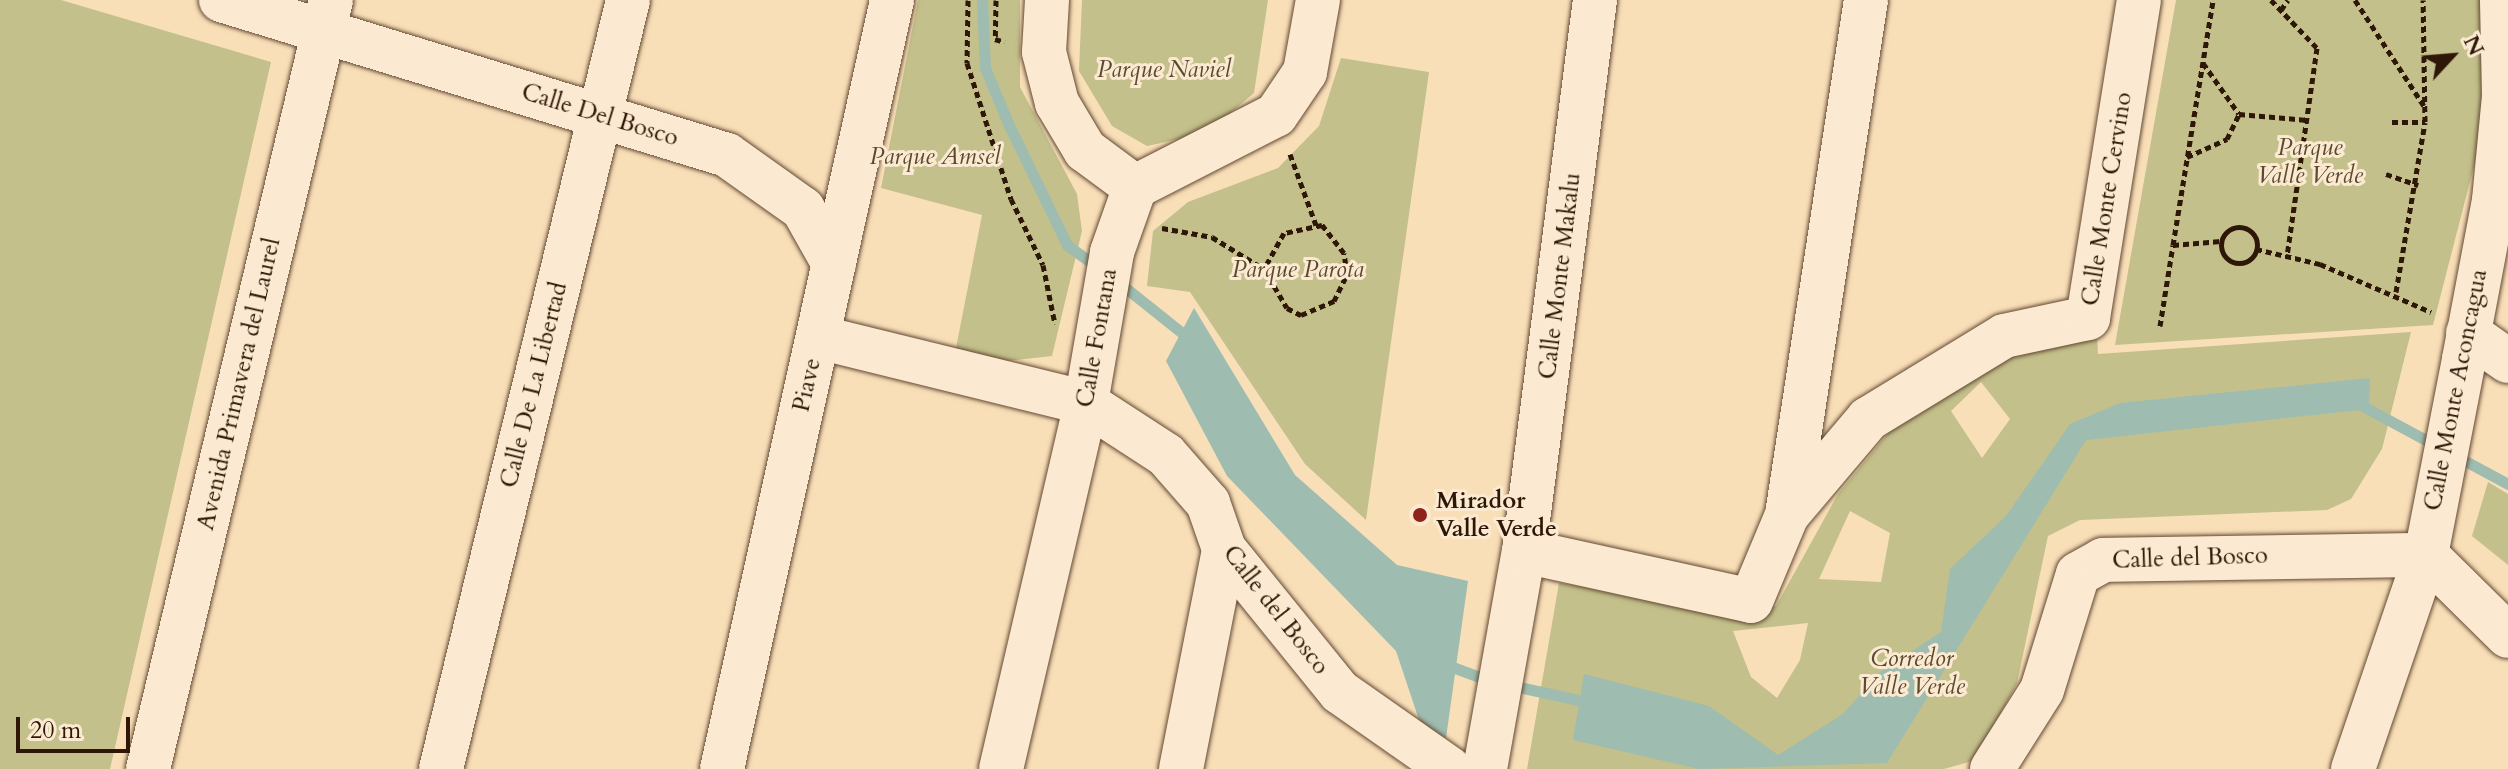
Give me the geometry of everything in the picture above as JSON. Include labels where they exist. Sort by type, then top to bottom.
[{"type":"street","name":"Calle De La Libertad","points":[[441,769],[628,0]]},
{"type":"street","name":"Piave","points":[[722,769],[892,0]]},
{"type":"street","points":[[1047,0],[1044,52],[1057,103],[1123,220],[1276,115],[1305,72],[1318,0]]},
{"type":"street","name":"Calle Monte Makalu","points":[[1485,769],[1524,551],[1595,0]]},
{"type":"street","points":[[1787,515],[1866,0]]},
{"type":"street","name":"Calle Monte Cervino","points":[[1524,551],[1751,601],[1787,515],[1868,419],[1943,368],[2004,336],[2088,318],[2139,0]]},
{"type":"street","name":"Calle Monte Aconcagua","points":[[2353,769],[2426,555],[2433,501],[2494,200],[2504,97],[2502,0]]},
{"type":"street","name":"Calle Del Bosco","points":[[234,2],[327,15],[600,114],[727,155],[769,178],[803,209],[834,264]]},
{"type":"street","name":"Avenida Primavera del Laurel","points":[[148,769],[327,15]]},
{"type":"street","name":"Calle Fontana","points":[[1001,769],[1068,398],[1095,345],[1123,220]]},
{"type":"street","name":"Calle del Bosco","points":[[818,337],[1068,398],[1166,455],[1208,503],[1224,549],[1340,692],[1450,769]]},
{"type":"street","points":[[2466,346],[2508,361]]},
{"type":"street","points":[[1181,769],[1224,549]]},
{"type":"street","name":"Calle del Bosco","points":[[1992,769],[2042,690],[2078,574],[2103,560],[2426,555]]},
{"type":"street","points":[[2426,555],[2508,636]]},
{"type":"path","points":[[968,0],[967,63],[1046,280],[1068,398]]},
{"type":"path","points":[[2160,326],[2213,0]]},
{"type":"path","points":[[2271,0],[2317,48],[2287,256]]},
{"type":"path","points":[[2281,10],[2288,0]]},
{"type":"path","points":[[2355,0],[2425,107]]},
{"type":"path","points":[[2396,292],[2418,185],[2425,122],[2423,0]]},
{"type":"path","points":[[2203,63],[2239,114],[2307,120]]},
{"type":"path","points":[[2187,157],[2227,139],[2239,114]]},
{"type":"path","points":[[1123,220],[1212,237],[1264,269],[1287,308],[1301,315],[1334,301],[1347,274],[1344,253],[1316,225],[1276,115]]},
{"type":"path","points":[[2392,122],[2425,122]]},
{"type":"path","points":[[2386,174],[2418,185]]},
{"type":"path","points":[[1264,269],[1284,233],[1316,225]]},
{"type":"path","points":[[2173,245],[2221,241],[2231,229],[2246,229],[2256,249]]},
{"type":"path","points":[[2221,241],[2231,261],[2247,261],[2256,249]]},
{"type":"path","points":[[2256,249],[2287,256],[2396,292],[2466,346]]},
{"type":"green space","points":[[0,0],[61,0],[271,62],[110,769],[0,769]]},
{"type":"green space","name":"Parque Amsel","points":[[918,0],[1020,0],[1020,87],[1077,194],[1082,231],[1052,356],[1007,361],[956,348],[982,215],[881,188]]},
{"type":"green space","name":"Parque Naviel","points":[[1082,0],[1268,0],[1254,93],[1207,133],[1147,146],[1112,126],[1079,71]]},
{"type":"green space","name":"Parque Valle Verde","points":[[2176,0],[2490,0],[2483,131],[2433,325],[2115,345]]},
{"type":"green space","name":"Parque Parota","points":[[1341,58],[1429,72],[1366,520],[1305,464],[1190,292],[1147,286],[1153,231],[1188,202],[1278,168],[1319,126]]},
{"type":"green space","name":"Corredor Valle Verde","points":[[2411,332],[2382,449],[2351,499],[2327,510],[2080,520],[2048,536],[2017,683],[1976,760],[1944,769],[1527,769],[1559,583],[1747,612],[1776,606],[1838,494],[1904,414],[2013,347],[2097,334],[2098,354]],"holes":[[[1981,382],[2010,419],[1982,458],[1951,411]],[[1850,511],[1890,533],[1881,582],[1819,579]],[[1808,623],[1800,660],[1777,698],[1751,677],[1733,631]]]},
{"type":"green space","points":[[2488,482],[2508,494],[2508,565],[2472,536]]},
{"type":"shaded area","points":[[1194,308],[1295,475],[1397,565],[1468,581],[1446,738],[1421,726],[1396,651],[1227,476],[1166,361]]},
{"type":"shaded area","points":[[2370,378],[2369,409],[2086,440],[1887,763],[1699,769],[1573,740],[1584,674],[1709,706],[1778,755],[1843,714],[1879,673],[1941,632],[1950,569],[2006,516],[2070,424],[2120,403]]},
{"type":"waterway","points":[[982,0],[985,68],[1008,123],[1067,245],[1100,269]]},
{"type":"waterway","points":[[1117,281],[1191,340]]},
{"type":"waterway","points":[[2357,403],[2437,446]]},
{"type":"waterway","points":[[2456,456],[2508,484]]},
{"type":"waterway","points":[[1447,665],[1493,682]]},
{"type":"waterway","points":[[1510,685],[1591,703]]},
{"type":"place","name":"Mirador Valle Verde","points":[[1420,515]]}]
